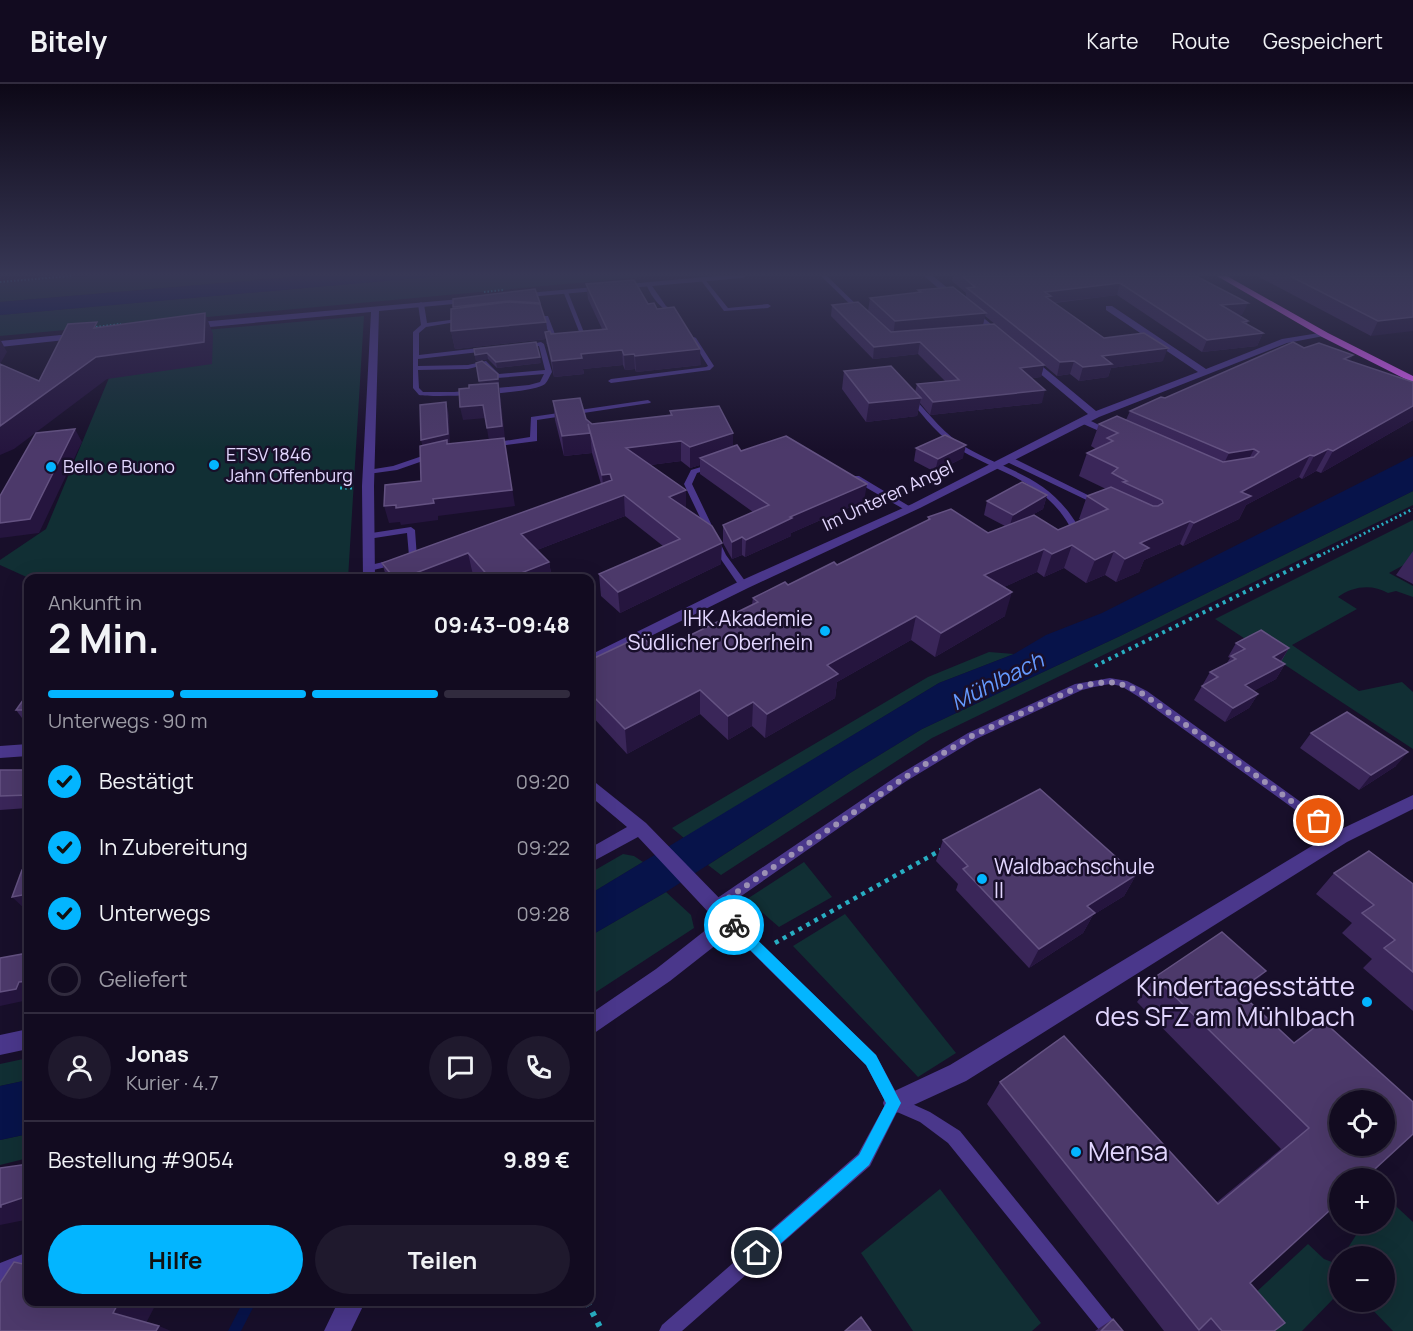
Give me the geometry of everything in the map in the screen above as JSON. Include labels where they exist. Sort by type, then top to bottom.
[{"type":"main road","points":[[1325,335],[1413,380]]},
{"type":"street","points":[[369,573],[368,472],[374,334]]},
{"type":"street","points":[[998,334],[1012,346]]},
{"type":"street","points":[[1148,334],[1205,372]]},
{"type":"street","name":"Im Unteren Angel","points":[[594,659],[742,585],[910,509],[1089,418],[1285,341],[1325,335]]},
{"type":"street","points":[[0,344],[87,336]]},
{"type":"street","points":[[1022,354],[1089,418]]},
{"type":"street","points":[[0,752],[24,750]]},
{"type":"street","points":[[594,790],[655,842],[717,909],[719,925],[714,935],[663,975],[594,1023]]},
{"type":"street","points":[[894,1103],[958,1073],[1341,837],[1413,801]]},
{"type":"street","points":[[594,854],[640,828]]},
{"type":"street","points":[[0,1045],[24,1040]]},
{"type":"street","points":[[0,1275],[24,1266]]},
{"type":"street","points":[[337,1331],[350,1306]]},
{"type":"lane","points":[[416,334],[416,388],[421,394],[454,394],[530,387],[542,382],[549,372]]},
{"type":"lane","points":[[517,346],[555,342],[552,334]]},
{"type":"lane","points":[[611,381],[708,369],[711,366],[691,334]]},
{"type":"lane","points":[[541,344],[549,372]]},
{"type":"lane","points":[[415,357],[494,349]]},
{"type":"lane","points":[[415,368],[468,367],[486,363],[489,358],[482,350]]},
{"type":"lane","points":[[486,363],[497,376],[549,372]]},
{"type":"lane","points":[[905,392],[944,435],[963,448],[1035,484],[1057,500],[1068,513],[1074,526],[1061,536]]},
{"type":"lane","points":[[478,447],[534,439],[533,418],[648,402]]},
{"type":"lane","points":[[1089,418],[1115,434]]},
{"type":"lane","points":[[368,472],[394,468],[444,452]]},
{"type":"lane","points":[[1008,459],[1104,504]]},
{"type":"lane","points":[[715,465],[694,472],[688,484],[717,546],[742,585]]},
{"type":"lane","points":[[850,475],[910,509]]},
{"type":"lane","points":[[368,536],[411,530],[417,558],[369,573]]},
{"type":"lane","points":[[1111,1331],[954,1137],[925,1118],[894,1103],[871,1060],[717,909],[901,779],[972,736],[1079,687],[1110,681],[1124,683],[1143,694],[1341,837]]},
{"type":"lane","points":[[668,1331],[864,1160],[894,1103]]},
{"type":"path","points":[[1106,661],[1413,509]]},
{"type":"path","points":[[761,950],[948,846]]},
{"type":"path","points":[[589,1306],[602,1331]]},
{"type":"green space","name":"ETSV 1846 Jahn Offenburg","points":[[158,334],[363,334],[348,574],[24,574],[24,576],[0,565],[0,560],[46,529],[126,337]]},
{"type":"green space","points":[[1413,491],[1413,505],[932,738],[721,875],[708,865],[922,729],[1120,636]]},
{"type":"green space","points":[[1413,520],[1413,560],[1389,573],[1413,586],[1413,597],[1396,591],[1388,593],[1369,587],[1350,590],[1338,597],[1357,609],[1292,645],[1359,691],[1402,682],[1413,692],[1413,749],[1215,619]]},
{"type":"green space","points":[[989,652],[1014,654],[939,683],[684,838],[672,828],[928,677]]},
{"type":"green space","points":[[623,854],[634,856],[643,862],[594,892],[594,871]]},
{"type":"green space","points":[[804,862],[832,897],[779,927],[747,899]]},
{"type":"green space","points":[[666,892],[691,915],[694,928],[594,993],[594,934]]},
{"type":"green space","points":[[845,914],[956,1053],[918,1077],[793,946]]},
{"type":"green space","points":[[24,1059],[24,1081],[0,1086],[0,1064]]},
{"type":"green space","points":[[24,1135],[24,1159],[0,1165],[0,1140]]},
{"type":"green space","points":[[940,1189],[1041,1323],[1032,1331],[913,1331],[861,1253]]},
{"type":"green space","points":[[1395,1205],[1413,1222],[1413,1331],[1393,1331],[1375,1312],[1395,1312],[1395,1246],[1349,1246],[1357,1234],[1395,1234]]},
{"type":"green space","points":[[1308,1244],[1329,1261],[1329,1303],[1302,1331],[1255,1331],[1239,1308]]},
{"type":"water","name":"Mühlbach","points":[[1413,456],[1413,491],[1120,636],[922,729],[666,892],[594,934],[594,892],[939,683],[1014,654],[1046,635],[1102,613]]},
{"type":"water","points":[[24,1081],[24,1135],[0,1140],[0,1086]]},
{"type":"building","points":[[63,334],[204,334],[204,342],[96,357],[0,426],[0,364],[39,381]]},
{"type":"building","points":[[546,334],[691,334],[700,349],[635,356],[634,354],[624,355],[622,350],[581,354],[582,358],[552,361]]},
{"type":"building","points":[[861,334],[1006,334],[1044,365],[1020,368],[1045,390],[933,402],[917,384],[959,380],[920,342],[874,347]]},
{"type":"building","points":[[1025,334],[1099,334],[1104,338],[1146,334],[1168,348],[1102,356],[1112,364],[1083,367],[1074,361],[1060,362]]},
{"type":"building","points":[[1198,334],[1253,334],[1207,340]]},
{"type":"building","points":[[536,342],[540,357],[496,362],[487,353],[475,355],[474,349]]},
{"type":"building","points":[[1293,342],[1304,348],[1319,343],[1353,355],[1344,359],[1413,382],[1413,406],[1333,451],[1328,449],[1314,456],[1310,455],[1241,492],[1251,496],[1194,523],[1190,521],[1140,543],[1149,548],[1125,559],[1114,551],[1095,560],[1072,545],[1052,554],[1044,549],[984,575],[1012,592],[941,633],[916,616],[827,665],[838,674],[767,714],[753,702],[728,716],[700,690],[625,729],[594,697],[594,658],[641,636],[658,651],[758,602],[753,598],[785,582],[788,585],[834,562],[837,565],[930,519],[928,517],[951,509],[988,533],[1034,515],[1058,530],[1108,509],[1087,496],[1111,487],[1153,506],[1158,506],[1163,503],[1162,500],[1123,482],[1127,481],[1112,473],[1118,468],[1087,453],[1113,441],[1107,438],[1118,433],[1099,424],[1117,416],[1223,462],[1254,457],[1259,452],[1254,449],[1229,453],[1130,411],[1161,397],[1165,398]]},
{"type":"building","points":[[482,361],[498,374],[498,379],[479,381],[476,363]]},
{"type":"building","points":[[891,366],[921,398],[869,403],[844,371]]},
{"type":"building","points":[[498,383],[502,426],[487,428],[483,405],[460,407],[459,389],[469,388],[469,385]]},
{"type":"building","points":[[580,398],[586,419],[592,424],[672,415],[670,411],[719,406],[733,433],[690,447],[681,441],[626,448],[686,490],[669,497],[712,526],[722,543],[618,592],[599,574],[680,539],[624,495],[521,534],[549,562],[519,574],[487,574],[468,553],[413,574],[391,574],[382,563],[612,480],[610,474],[602,475],[588,424],[590,433],[562,436],[553,401]]},
{"type":"building","points":[[446,402],[448,434],[421,440],[420,405]]},
{"type":"building","points":[[75,429],[30,519],[0,523],[0,496],[36,433]]},
{"type":"building","points":[[945,435],[966,445],[938,459],[916,448]]},
{"type":"building","points":[[786,436],[867,484],[790,517],[792,518],[746,540],[742,537],[732,542],[723,525],[769,505],[700,458],[737,445],[741,451]]},
{"type":"building","points":[[504,438],[512,490],[433,499],[434,503],[396,508],[396,505],[384,506],[385,485],[421,481],[420,446],[447,440],[447,444]]},
{"type":"building","points":[[1022,482],[1047,495],[1013,515],[987,501]]},
{"type":"building","points":[[1261,630],[1289,648],[1273,657],[1285,664],[1245,685],[1258,694],[1233,708],[1202,686],[1218,677],[1210,672],[1236,659],[1231,656],[1245,649],[1236,643]]},
{"type":"building","points":[[24,699],[24,710],[16,710]]},
{"type":"building","points":[[1347,712],[1408,752],[1371,775],[1311,733]]},
{"type":"building","points":[[0,770],[24,770],[24,795],[0,796]]},
{"type":"building","points":[[1040,789],[1136,875],[1087,906],[1095,913],[1039,949],[963,869],[968,866],[943,840]]},
{"type":"building","points":[[1369,851],[1413,884],[1413,972],[1384,948],[1395,940],[1362,913],[1374,905],[1334,873]]},
{"type":"building","points":[[24,870],[24,895],[12,897]]},
{"type":"building","points":[[1222,932],[1266,971],[1238,991],[1294,1043],[1323,1021],[1413,1102],[1413,1134],[1395,1151],[1395,1090],[1329,1090],[1329,1156],[1389,1156],[1376,1168],[1329,1168],[1329,1211],[1250,1283],[1285,1323],[1274,1331],[1222,1331],[1211,1318],[1199,1330],[1000,1082],[1064,1036],[1218,1204],[1309,1128],[1155,977]]},
{"type":"building","points":[[24,954],[24,981],[19,982],[16,989],[0,992],[0,958]]},
{"type":"building","points":[[24,1165],[24,1197],[1,1205],[1,1207],[0,1207],[0,1168]]},
{"type":"building","points":[[14,1262],[24,1264],[24,1306],[117,1306],[113,1313],[159,1326],[156,1331],[0,1331],[0,1283]]},
{"type":"building","points":[[861,1317],[871,1331],[845,1331]]},
{"type":"building","points":[[1113,1319],[1123,1331],[1101,1331]]},
{"type":"waterway","points":[[234,1331],[248,1306]]},
{"type":"way so far","points":[[734,925],[715,907],[901,779],[972,736],[1079,687],[1094,683],[1110,681],[1124,683],[1143,694],[1319,821]]},
{"type":"place","name":"ETSV 1846 Jahn Offenburg","points":[[214,465]]},
{"type":"place","name":"Bello e Buono","points":[[51,467]]},
{"type":"place","name":"IHK Akademie Südlicher Oberhein","points":[[825,631]]},
{"type":"place","name":"Waldbachschule II","points":[[982,879]]},
{"type":"place","name":"Kindertagesstätte des SFZ am Mühlbach","points":[[1367,1002]]},
{"type":"place","name":"Mensa","points":[[1076,1152]]},
{"type":"route","points":[[734,925],[871,1060],[894,1103],[864,1160],[757,1253]]}]
